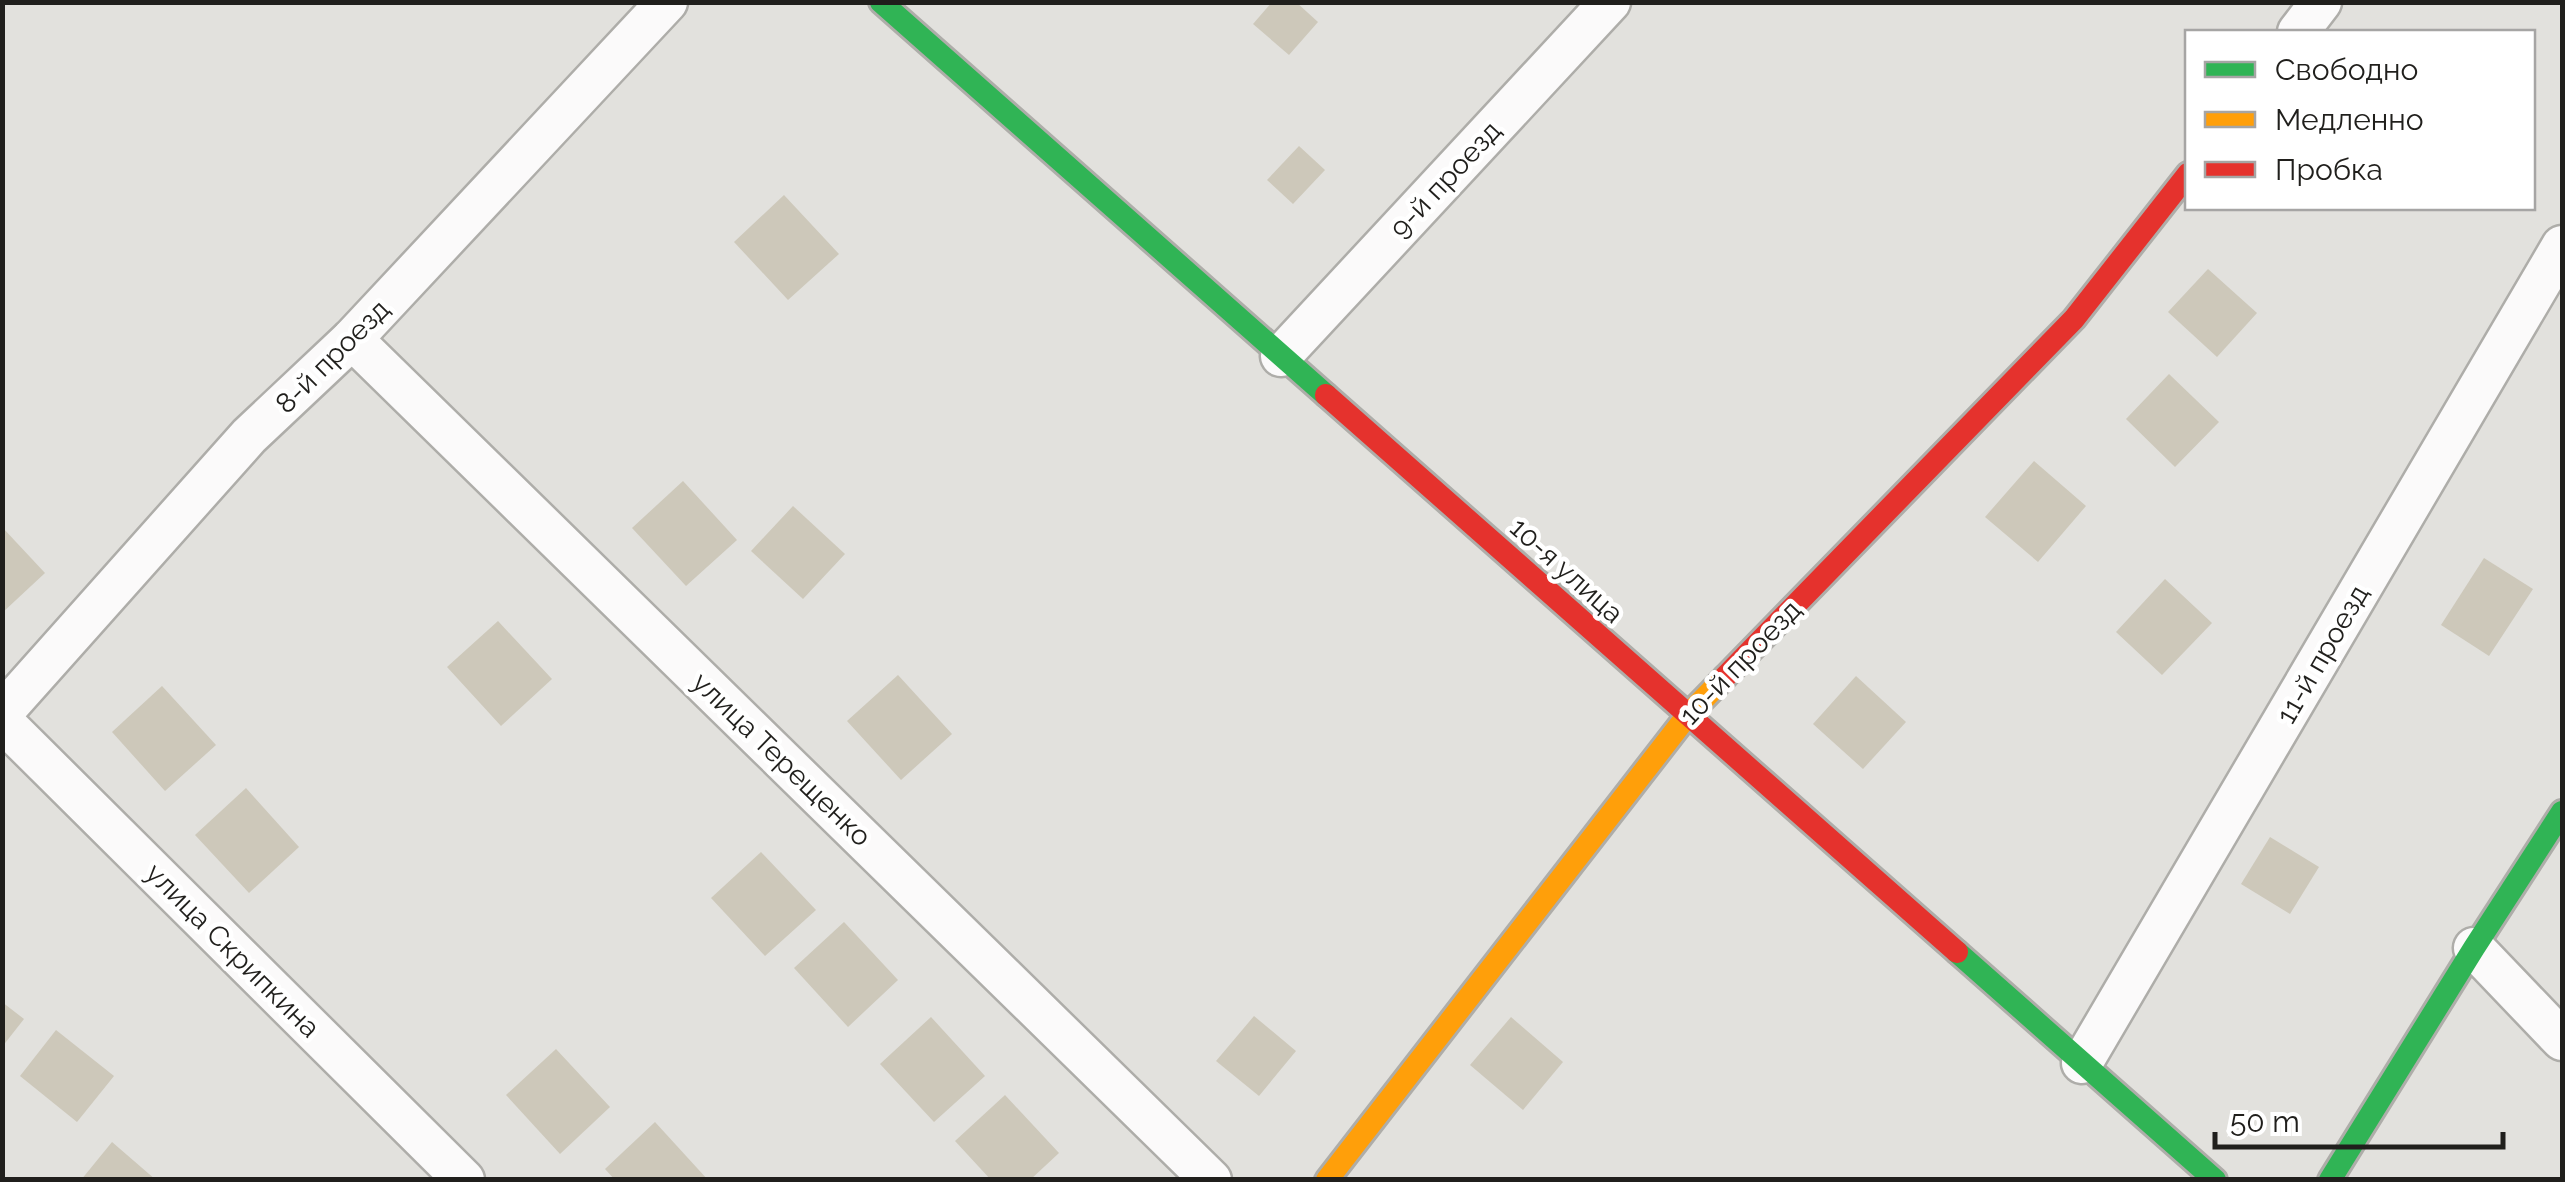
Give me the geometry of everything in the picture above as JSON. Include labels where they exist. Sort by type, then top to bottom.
[{"type":"street","name":"8-й проезд","points":[[2,713],[250,436],[352,339],[667,2]]},
{"type":"street","name":"10-я улица","points":[[881,2],[2215,1180]]},
{"type":"street","name":"9-й проезд","points":[[1281,356],[1610,2]]},
{"type":"street","points":[[2300,30],[2321,2]]},
{"type":"street","name":"10-й проезд","points":[[1327,1180],[1687,716],[2074,319],[2185,178]]},
{"type":"street","name":"11-й проезд","points":[[2082,1063],[2562,246]]},
{"type":"street","name":"улица Терещенко","points":[[352,339],[1211,1180]]},
{"type":"street","name":"улица Скрипкина","points":[[2,721],[464,1180]]},
{"type":"street","points":[[2330,1180],[2562,812]]},
{"type":"street","points":[[2474,948],[2562,1040]]},
{"type":"building","points":[[1272,2],[1296,2],[1318,22],[1289,55],[1253,24]]},
{"type":"building","points":[[1299,146],[1325,170],[1293,204],[1267,180]]},
{"type":"building","points":[[784,195],[839,254],[788,300],[734,242]]},
{"type":"building","points":[[2208,269],[2257,313],[2217,357],[2168,312]]},
{"type":"building","points":[[2169,374],[2219,422],[2175,467],[2126,419]]},
{"type":"building","points":[[2034,461],[2086,506],[2038,562],[1985,517]]},
{"type":"building","points":[[683,481],[737,540],[686,586],[632,528]]},
{"type":"building","points":[[793,506],[845,554],[803,599],[751,551]]},
{"type":"building","points":[[2,527],[45,573],[2,613]]},
{"type":"building","points":[[2484,558],[2533,589],[2489,656],[2441,625]]},
{"type":"building","points":[[2165,579],[2212,623],[2162,675],[2116,632]]},
{"type":"building","points":[[498,621],[552,679],[501,726],[447,667]]},
{"type":"building","points":[[898,675],[952,734],[901,780],[847,721]]},
{"type":"building","points":[[1856,676],[1906,722],[1863,769],[1813,724]]},
{"type":"building","points":[[162,686],[216,745],[165,791],[112,732]]},
{"type":"building","points":[[246,788],[299,847],[249,893],[195,835]]},
{"type":"building","points":[[2270,837],[2319,867],[2290,914],[2241,884]]},
{"type":"building","points":[[761,852],[816,910],[765,956],[711,898]]},
{"type":"building","points":[[844,922],[898,980],[848,1027],[794,968]]},
{"type":"building","points":[[2,1002],[24,1019],[2,1047]]},
{"type":"building","points":[[1254,1016],[1296,1051],[1259,1096],[1216,1061]]},
{"type":"building","points":[[931,1017],[985,1076],[934,1122],[880,1064]]},
{"type":"building","points":[[1511,1017],[1563,1062],[1523,1110],[1470,1065]]},
{"type":"building","points":[[56,1030],[114,1076],[77,1122],[20,1076]]},
{"type":"building","points":[[556,1049],[610,1107],[560,1154],[506,1095]]},
{"type":"building","points":[[1005,1095],[1059,1153],[1030,1180],[991,1180],[955,1141]]},
{"type":"building","points":[[655,1122],[708,1180],[615,1180],[605,1169]]},
{"type":"building","points":[[112,1142],[156,1180],[81,1180]]},
{"type":"traffic: fast","points":[[881,2],[1326,395]]},
{"type":"traffic: fast","points":[[2330,1180],[2562,812]]},
{"type":"traffic: fast","points":[[1957,952],[2215,1180]]},
{"type":"traffic: slow","points":[[1327,1180],[1687,716],[1725,677]]},
{"type":"traffic: jam","points":[[1725,677],[2074,319],[2185,178]]},
{"type":"traffic: jam","points":[[1326,395],[1957,952]]}]
